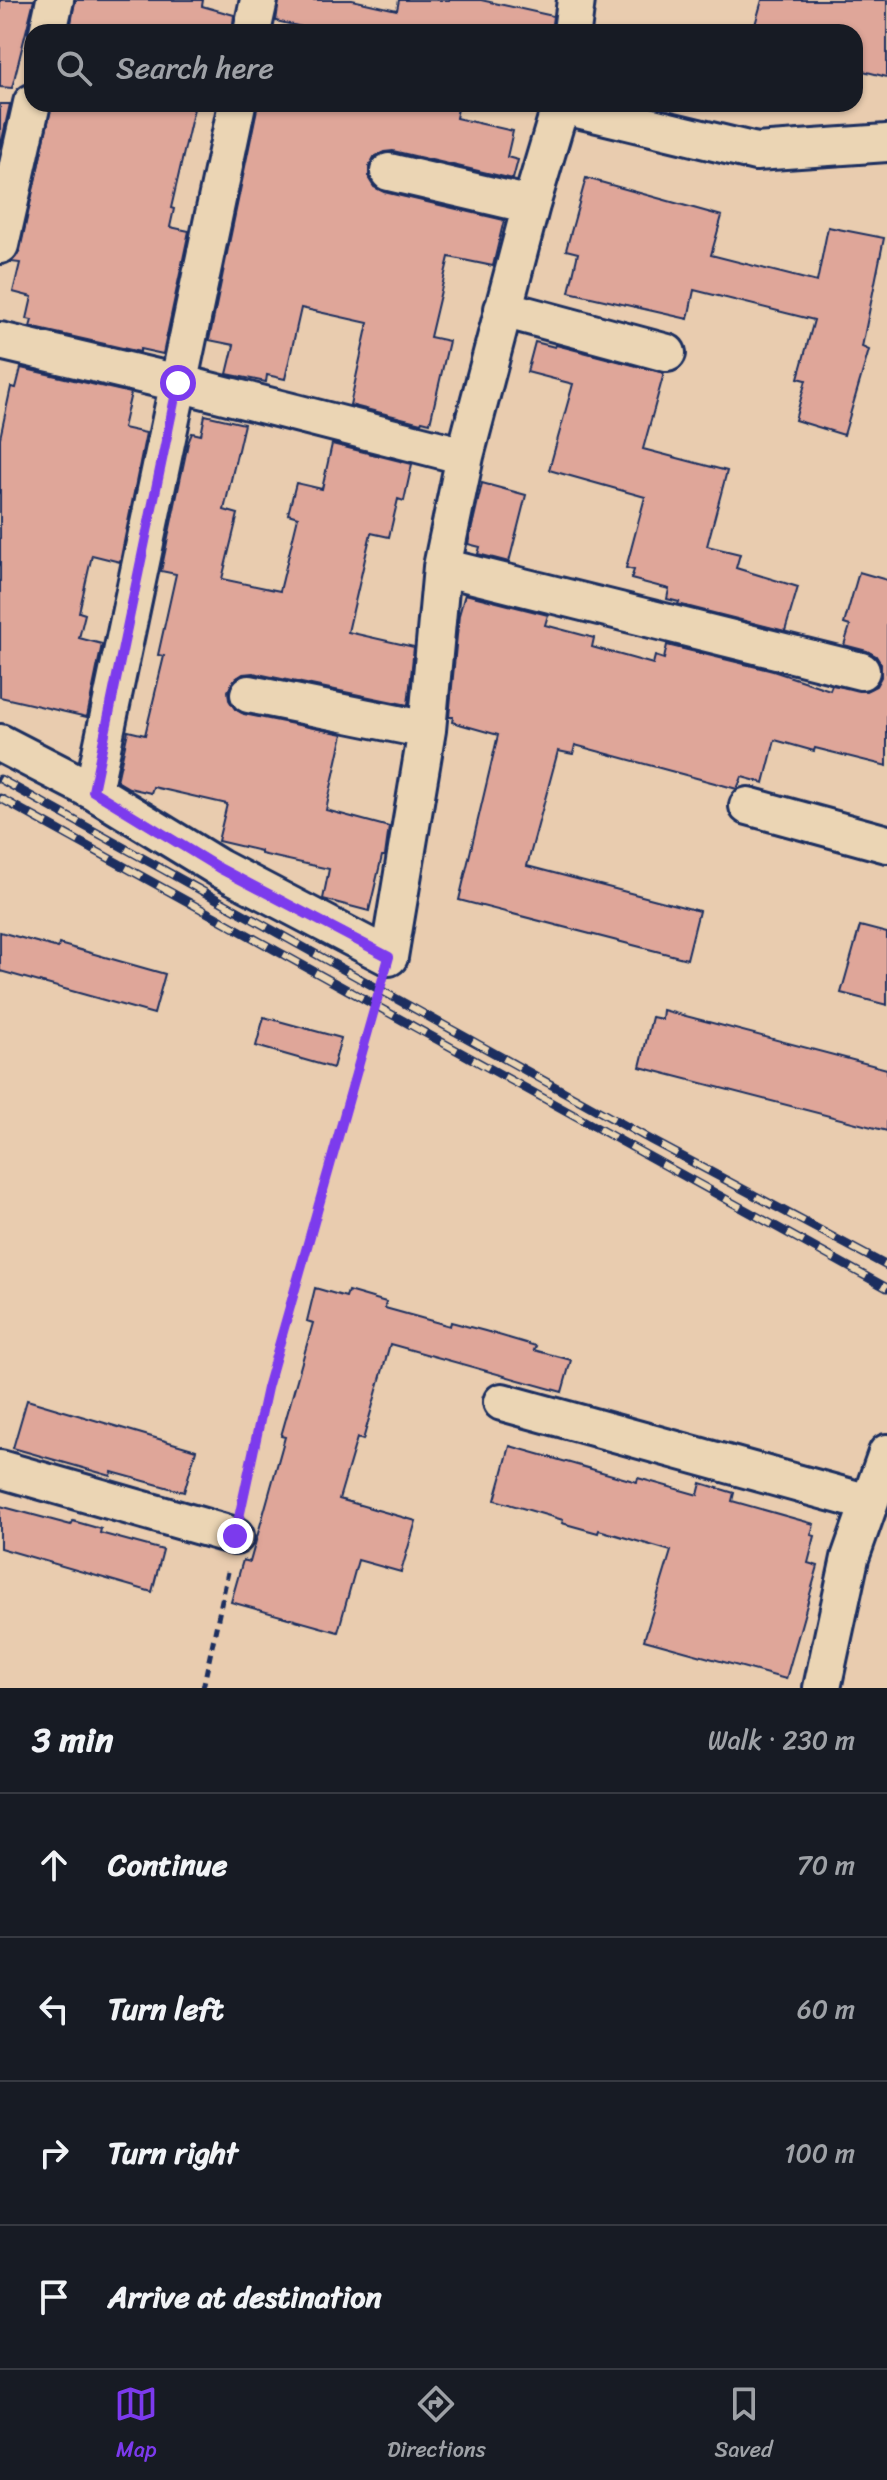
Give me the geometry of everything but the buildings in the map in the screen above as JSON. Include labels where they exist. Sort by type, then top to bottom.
[{"type":"street","points":[[50,24],[55,0]]},
{"type":"street","points":[[254,24],[259,0]]},
{"type":"street","points":[[573,24],[576,0]]},
{"type":"street","points":[[0,245],[30,112]]},
{"type":"street","points":[[93,791],[235,112]]},
{"type":"street","points":[[0,743],[93,791],[219,868],[389,957],[427,730],[442,567],[465,456],[531,205],[559,112]]},
{"type":"street","points":[[590,112],[756,152],[887,143]]},
{"type":"street","points":[[389,172],[531,205]]},
{"type":"street","points":[[503,309],[667,353]]},
{"type":"street","points":[[0,341],[465,456]]},
{"type":"street","points":[[442,567],[861,671]]},
{"type":"street","points":[[249,694],[427,730]]},
{"type":"street","points":[[748,806],[887,844]]},
{"type":"street","points":[[502,1402],[869,1503]]},
{"type":"street","points":[[822,1688],[850,1558],[887,1453]]},
{"type":"street","points":[[0,1469],[235,1536]]},
{"type":"path","points":[[203,1688],[267,1388],[389,957]]},
{"type":"railway","points":[[0,779],[651,1140],[887,1266]]},
{"type":"railway","points":[[0,798],[887,1288]]},
{"type":"route","points":[[178,383],[93,791],[219,868],[389,957],[267,1388],[235,1536]]}]
